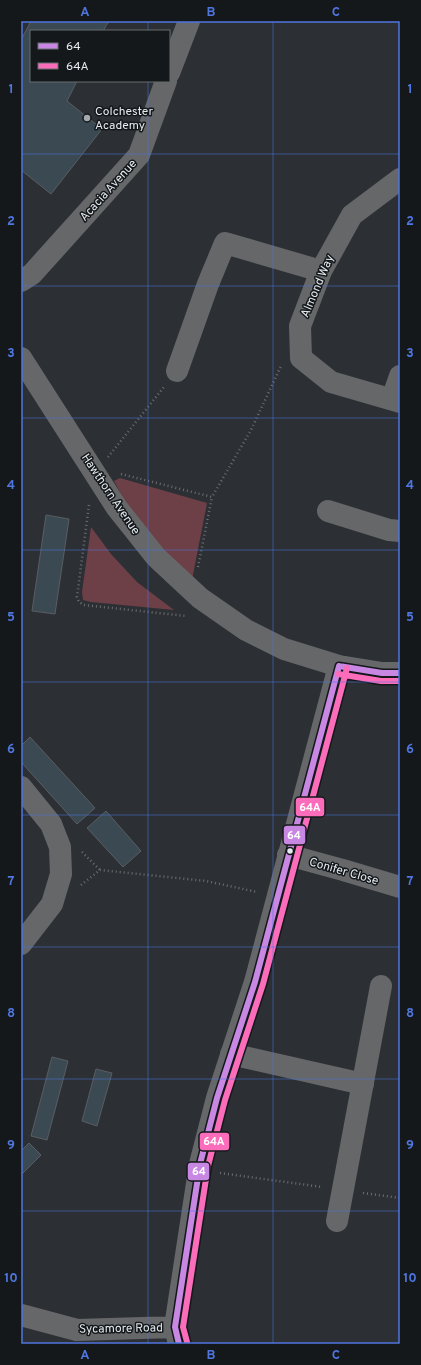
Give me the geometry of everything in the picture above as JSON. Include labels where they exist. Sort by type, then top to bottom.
[{"type":"street","points":[[170,70],[189,21]]},
{"type":"street","name":"Acacia Avenue","points":[[21,281],[32,274],[139,156],[166,82]]},
{"type":"street","name":"Almond Way","points":[[396,401],[331,382],[301,358],[300,326],[321,271],[352,215],[400,179]]},
{"type":"street","points":[[176,371],[208,284],[226,243],[321,271]]},
{"type":"street","name":"Hawthorn Avenue","points":[[21,358],[95,467],[117,508],[156,556],[193,591],[214,608],[246,630],[284,648],[339,666],[382,673],[400,673]]},
{"type":"street","points":[[396,401],[400,376]]},
{"type":"street","points":[[328,511],[390,530],[400,531]]},
{"type":"street","points":[[177,1336],[199,1170],[217,1098],[255,982],[339,666]]},
{"type":"street","points":[[21,787],[51,824],[60,847],[61,874],[52,904],[21,944]]},
{"type":"street","name":"Conifer Close","points":[[288,855],[400,887]]},
{"type":"street","points":[[337,1222],[381,986]]},
{"type":"street","points":[[231,1054],[362,1084]]},
{"type":"street","name":"Sycamore Road","points":[[21,1315],[77,1330],[177,1336]]},
{"type":"path","points":[[193,591],[212,497],[252,430],[284,360]]},
{"type":"path","points":[[176,371],[95,467],[212,497]]},
{"type":"path","points":[[90,502],[77,597],[79,602],[84,604],[204,618],[214,608]]},
{"type":"path","points":[[76,889],[100,870],[206,881],[277,897]]},
{"type":"path","points":[[199,1170],[400,1198]]},
{"type":"shaded area","points":[[120,478],[207,503],[192,580],[136,521],[114,481]]},
{"type":"shaded area","points":[[91,527],[111,554],[137,582],[174,610],[83,600],[82,592]]},
{"type":"building","points":[[31,21],[109,21],[104,30],[30,30],[30,82],[76,82],[67,101],[102,129],[51,194],[21,170],[21,40]]},
{"type":"building","points":[[46,515],[69,519],[55,614],[32,611]]},
{"type":"building","points":[[30,737],[95,808],[77,824],[21,762],[21,746]]},
{"type":"building","points":[[106,811],[141,851],[123,867],[87,828]]},
{"type":"building","points":[[52,1057],[68,1061],[47,1140],[31,1136]]},
{"type":"building","points":[[96,1069],[112,1073],[97,1126],[82,1121]]},
{"type":"building","points":[[29,1143],[41,1155],[21,1175],[21,1151]]},
{"type":"transit line","name":"64","points":[[339,666],[382,673],[400,673]]},
{"type":"transit line","name":"64","points":[[179,1344],[175,1327],[200,1164],[217,1098],[255,982],[339,666]]},
{"type":"transit line","name":"64A","points":[[187,1342],[183,1327],[208,1166],[225,1100],[263,984],[347,668]]},
{"type":"transit line","name":"64A","points":[[338,674],[381,681],[400,681]]},
{"type":"place","name":"Colchester Academy","points":[[87,118]]}]
